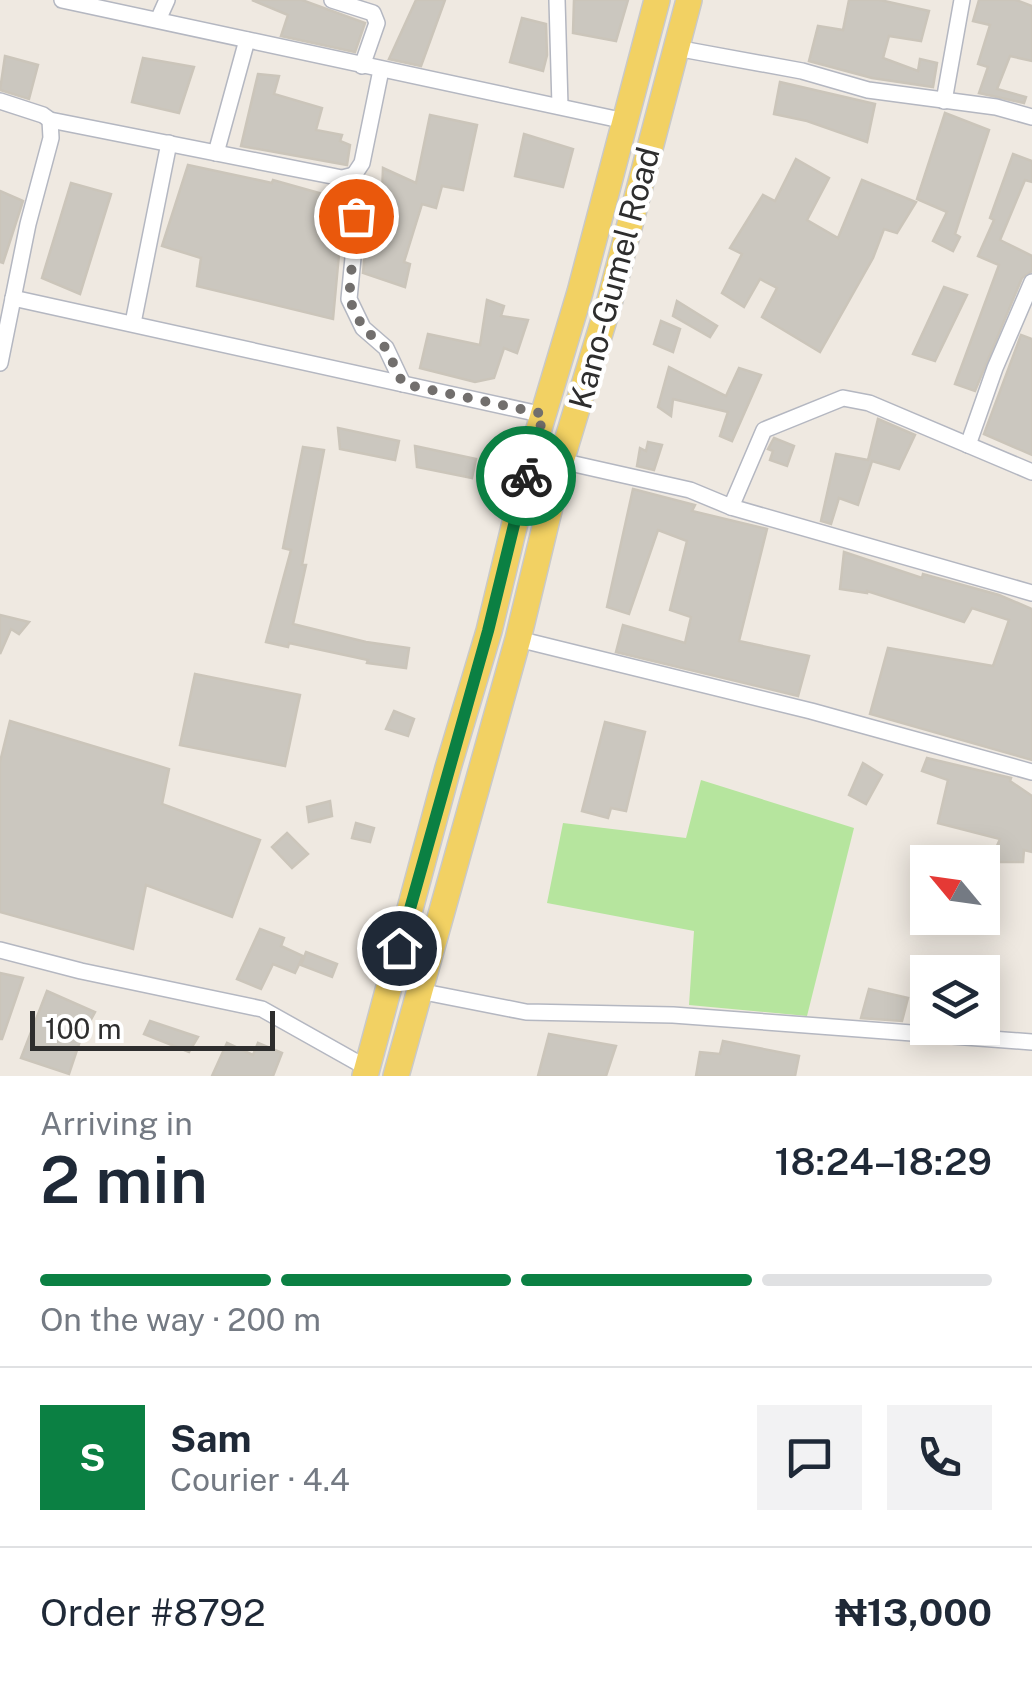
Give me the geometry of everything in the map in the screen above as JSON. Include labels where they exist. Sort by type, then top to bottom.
[{"type":"main road","name":"Kano-Gumel Road","points":[[366,1072],[658,0]]},
{"type":"main road","name":"Kano-Gumel Road","points":[[396,1076],[689,0]]},
{"type":"street","points":[[62,0],[625,121]]},
{"type":"street","points":[[158,20],[167,0]]},
{"type":"street","points":[[332,0],[372,13],[377,23],[362,66]]},
{"type":"street","points":[[557,0],[560,106]]},
{"type":"street","points":[[944,102],[962,0]]},
{"type":"street","points":[[216,153],[247,40]]},
{"type":"street","points":[[676,48],[802,71],[868,90],[996,107],[1032,117]]},
{"type":"street","points":[[0,101],[50,120],[342,178],[354,175],[362,163],[382,70]]},
{"type":"street","points":[[0,362],[52,138],[50,120]]},
{"type":"street","points":[[132,323],[169,143]]},
{"type":"street","points":[[354,175],[359,196],[349,299],[363,328],[386,348],[403,384]]},
{"type":"street","points":[[968,445],[1032,282]]},
{"type":"street","points":[[12,298],[544,414]]},
{"type":"street","points":[[1014,326],[1032,331]]},
{"type":"street","points":[[731,507],[764,430],[843,398],[869,402],[1032,472]]},
{"type":"street","points":[[562,461],[690,490],[731,507],[1032,593]]},
{"type":"street","points":[[518,639],[811,711],[1032,772]]},
{"type":"street","points":[[0,950],[262,1009],[366,1072]]},
{"type":"street","points":[[419,992],[526,1012],[673,1015],[1032,1042]]},
{"type":"green space","points":[[701,780],[854,828],[807,1016],[689,1005],[694,931],[547,903],[563,823],[686,838]]},
{"type":"building","points":[[252,0],[302,0],[365,23],[355,52],[281,36],[288,15]]},
{"type":"building","points":[[416,0],[445,0],[421,66],[389,59]]},
{"type":"building","points":[[574,0],[628,0],[616,41],[573,33]]},
{"type":"building","points":[[849,0],[880,0],[929,11],[921,41],[889,36],[883,58],[918,71],[920,59],[937,63],[933,87],[872,78],[809,61],[818,26],[843,30]]},
{"type":"building","points":[[979,0],[1016,0],[1032,6],[1032,61],[1010,56],[997,89],[1026,97],[1024,103],[979,93],[988,67],[978,64],[990,25],[973,21]]},
{"type":"building","points":[[522,18],[546,24],[543,71],[510,62]]},
{"type":"building","points":[[5,56],[38,65],[29,99],[0,90]]},
{"type":"building","points":[[143,58],[194,67],[179,113],[132,102]]},
{"type":"building","points":[[258,74],[279,76],[274,94],[322,108],[316,130],[342,135],[340,141],[350,145],[347,165],[241,146]]},
{"type":"building","points":[[780,82],[875,104],[867,142],[774,114]]},
{"type":"building","points":[[945,113],[989,130],[953,251],[933,241],[947,212],[917,199]]},
{"type":"building","points":[[430,115],[477,125],[463,190],[442,186],[436,208],[422,204],[404,262],[410,264],[405,287],[363,273],[365,251],[382,195],[383,168],[416,183]]},
{"type":"building","points":[[524,134],[573,149],[563,187],[515,176]]},
{"type":"building","points":[[1013,154],[1032,161],[1032,182],[1025,180],[1000,240],[1032,256],[1032,271],[1022,278],[975,391],[955,384],[999,265],[978,256],[994,220],[990,218]]},
{"type":"building","points":[[796,159],[829,178],[807,220],[838,238],[862,180],[916,202],[897,233],[884,229],[873,258],[820,352],[762,317],[777,288],[760,279],[744,307],[722,293],[742,254],[730,248],[763,195],[775,201]]},
{"type":"building","points":[[188,165],[272,183],[273,180],[344,200],[333,319],[197,286],[201,258],[162,246]]},
{"type":"building","points":[[71,183],[111,194],[80,294],[42,278]]},
{"type":"building","points":[[0,191],[23,201],[3,263],[0,262]]},
{"type":"building","points":[[944,287],[967,295],[935,361],[913,354]]},
{"type":"building","points":[[487,300],[504,306],[501,316],[528,320],[517,353],[504,348],[494,378],[475,382],[420,368],[428,334],[480,345]]},
{"type":"building","points":[[677,301],[717,326],[710,337],[673,316]]},
{"type":"building","points":[[661,321],[680,329],[673,352],[654,344]]},
{"type":"building","points":[[1021,335],[1032,339],[1032,455],[984,434]]},
{"type":"building","points":[[669,367],[726,396],[739,368],[761,375],[732,441],[720,436],[728,412],[673,399],[671,416],[658,407]]},
{"type":"building","points":[[878,419],[915,435],[899,469],[872,461],[858,505],[839,498],[831,524],[821,521],[836,454],[868,460]]},
{"type":"building","points":[[338,428],[399,441],[395,460],[340,449]]},
{"type":"building","points":[[774,438],[794,446],[787,466],[770,460],[773,451],[768,449]]},
{"type":"building","points":[[648,442],[662,445],[654,470],[637,466],[640,448],[646,451]]},
{"type":"building","points":[[415,446],[476,459],[472,478],[417,467]]},
{"type":"building","points":[[303,447],[324,450],[293,624],[409,648],[406,668],[367,663],[368,660],[289,643],[288,647],[266,642],[291,550],[283,548]]},
{"type":"building","points":[[633,489],[695,505],[692,511],[767,529],[739,641],[809,656],[798,696],[616,652],[623,625],[685,643],[691,617],[670,610],[687,541],[658,530],[629,614],[607,607]]},
{"type":"building","points":[[844,552],[922,578],[923,574],[999,595],[1032,609],[1032,760],[870,714],[888,648],[993,666],[1009,620],[972,608],[964,622],[867,591],[840,589]]},
{"type":"building","points":[[0,615],[29,622],[19,634],[11,629],[0,654]]},
{"type":"building","points":[[195,674],[300,695],[285,766],[180,745]]},
{"type":"building","points":[[394,711],[414,719],[408,736],[386,729]]},
{"type":"building","points":[[10,721],[169,769],[162,804],[260,840],[232,917],[146,885],[133,949],[0,912],[0,762]]},
{"type":"building","points":[[605,722],[645,732],[626,811],[611,808],[608,818],[582,811]]},
{"type":"building","points":[[927,758],[1011,778],[1032,796],[1032,852],[1024,850],[1023,862],[1000,862],[1000,839],[938,823],[948,780],[922,771]]},
{"type":"building","points":[[863,763],[882,775],[866,804],[849,795]]},
{"type":"building","points":[[330,801],[332,816],[309,822],[307,807]]},
{"type":"building","points":[[356,823],[374,828],[370,842],[352,838]]},
{"type":"building","points":[[287,833],[308,854],[292,868],[272,847]]},
{"type":"building","points":[[260,929],[284,938],[281,946],[303,956],[295,973],[273,964],[261,989],[237,979]]},
{"type":"building","points":[[306,952],[337,964],[332,977],[301,965]]},
{"type":"building","points":[[0,973],[23,978],[2,1039],[0,1039]]},
{"type":"building","points":[[869,989],[908,998],[902,1021],[861,1018]]},
{"type":"building","points":[[47,991],[95,1012],[69,1074],[21,1058]]},
{"type":"building","points":[[150,1021],[198,1037],[189,1052],[144,1034]]},
{"type":"building","points":[[549,1034],[616,1046],[606,1076],[538,1076]]},
{"type":"building","points":[[723,1041],[799,1056],[795,1076],[696,1076],[700,1052],[720,1054]]},
{"type":"building","points":[[227,1043],[253,1055],[258,1043],[282,1053],[273,1076],[212,1076]]},
{"type":"way so far","points":[[356,216],[349,299],[363,328],[386,348],[403,384],[544,414],[526,476]]},
{"type":"route","points":[[399,948],[488,631],[526,476]]}]
